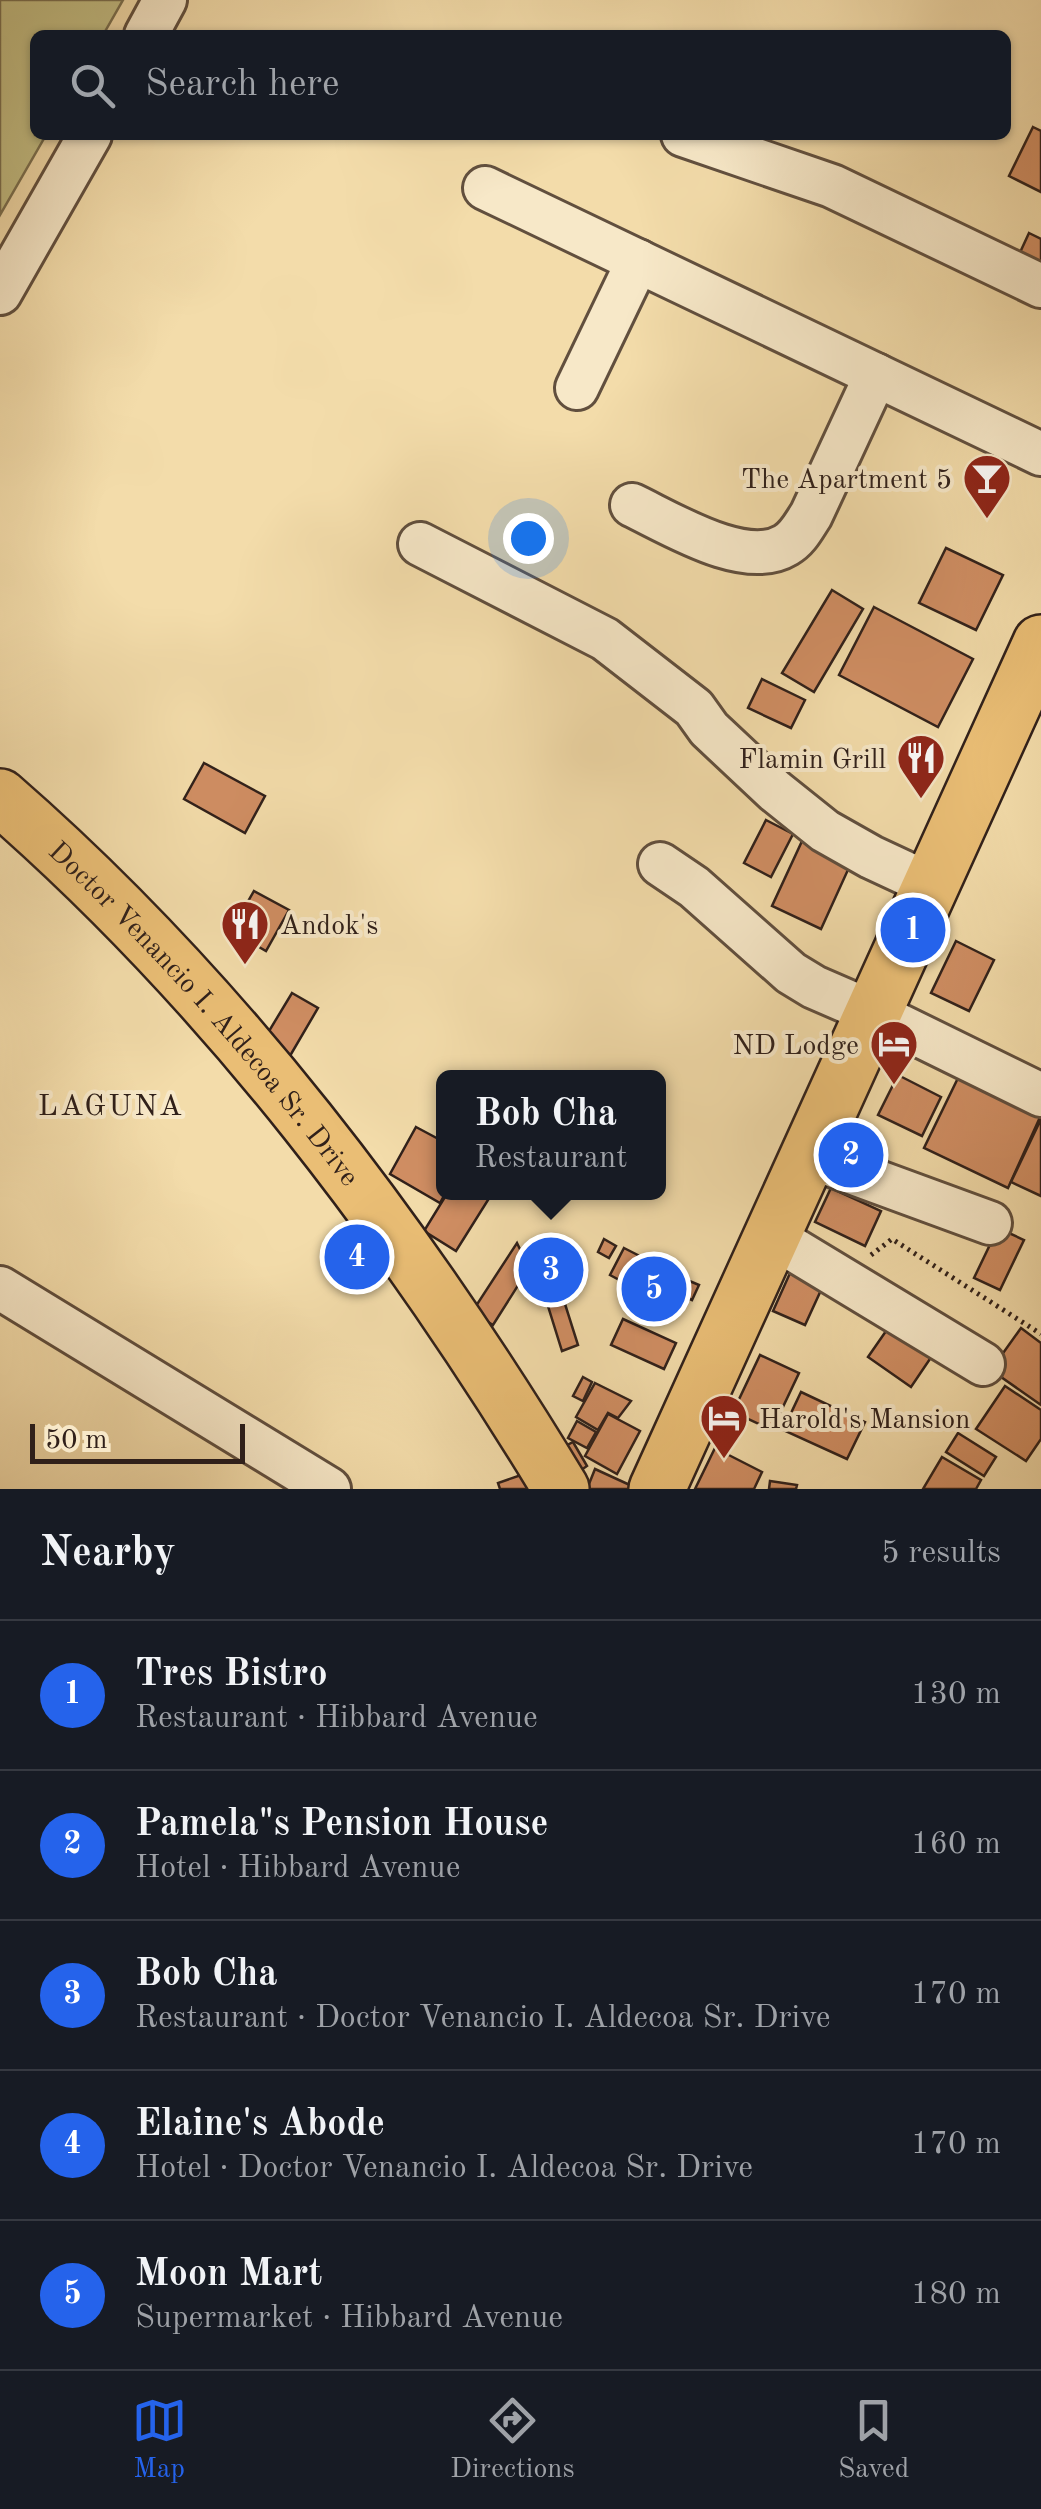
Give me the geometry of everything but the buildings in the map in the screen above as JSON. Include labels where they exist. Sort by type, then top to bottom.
[{"type":"main road","points":[[657,1489],[1041,643]]},
{"type":"main road","name":"Doctor Venancio I. Aldecoa Sr. Drive","points":[[0,798],[131,918],[299,1110],[477,1356],[561,1489]]},
{"type":"street","points":[[149,30],[165,0]]},
{"type":"street","points":[[0,294],[87,140]]},
{"type":"street","points":[[697,140],[832,186],[1041,286]]},
{"type":"street","points":[[485,188],[1041,454]]},
{"type":"street","points":[[577,388],[638,261]]},
{"type":"street","points":[[632,506],[743,552],[783,547],[798,535],[810,515],[876,375]]},
{"type":"street","points":[[420,544],[605,639],[694,708],[709,729],[775,791],[825,831],[932,885]]},
{"type":"street","points":[[660,864],[694,887],[814,988],[874,1013],[1041,1096]]},
{"type":"street","points":[[810,1157],[990,1223]]},
{"type":"street","points":[[773,1237],[983,1364]]},
{"type":"street","points":[[0,1288],[330,1489]]},
{"type":"path","points":[[841,1278],[892,1239],[1041,1334]]},
{"type":"shaded area","points":[[0,0],[123,0],[106,30],[30,30],[30,140],[43,140],[0,215]]},
{"type":"place","name":"The Apartment 5","points":[[987,520]]},
{"type":"place","name":"Flamin Grill","points":[[921,800]]},
{"type":"place","name":"Tres Bistro","points":[[913,930]]},
{"type":"place","name":"Andok's","points":[[245,966]]},
{"type":"place","name":"ND Lodge","points":[[894,1086]]},
{"type":"place","name":"Pamela\"s Pension House","points":[[851,1155]]},
{"type":"place","name":"Elaine's Abode","points":[[357,1257]]},
{"type":"place","name":"Bob Cha","points":[[551,1270]]},
{"type":"place","name":"Moon Mart","points":[[654,1289]]},
{"type":"place","name":"Harold's Mansion","points":[[724,1460]]},
{"type":"district","name":"LAGUNA","points":[[111,1105]]}]
